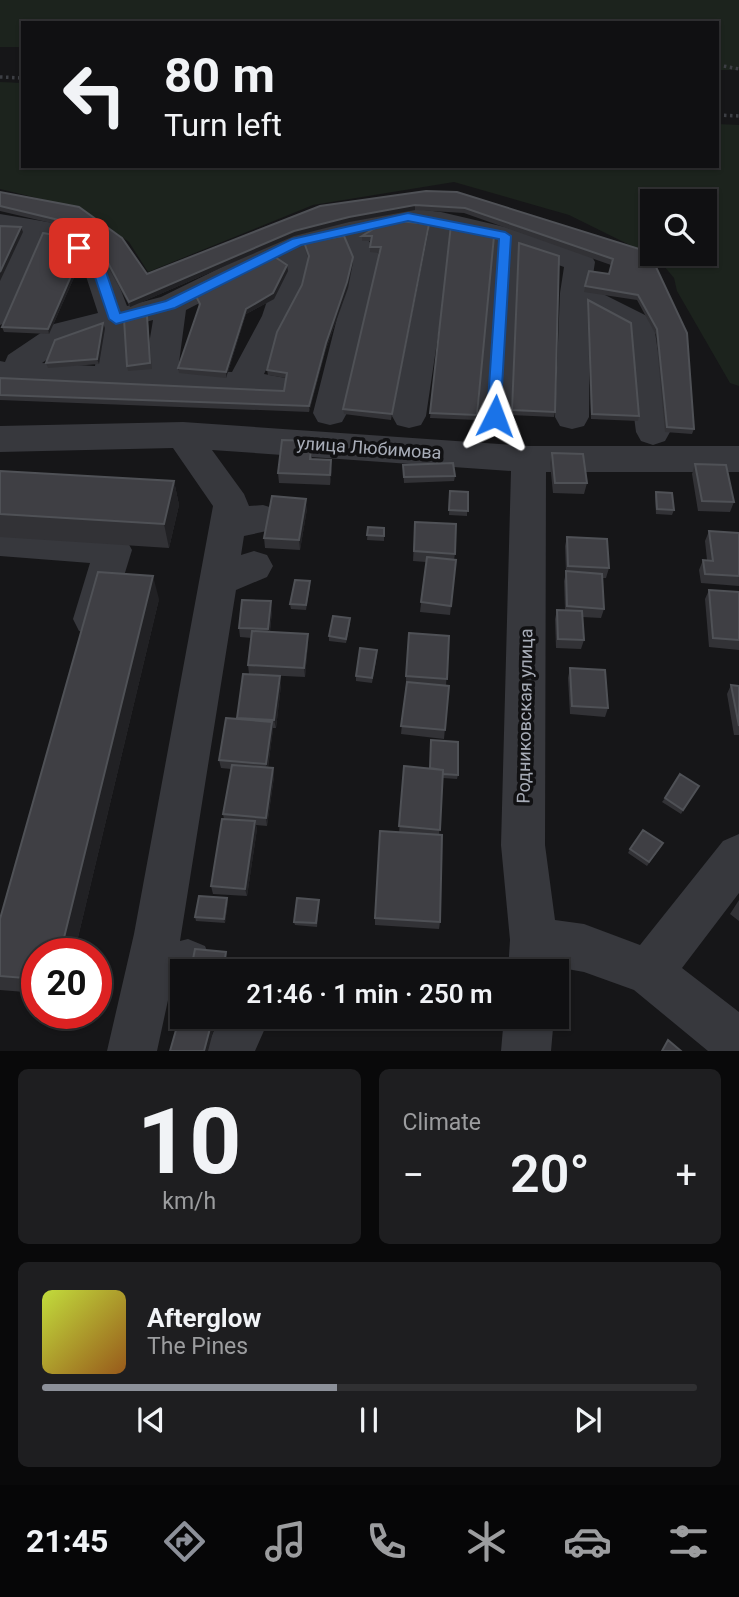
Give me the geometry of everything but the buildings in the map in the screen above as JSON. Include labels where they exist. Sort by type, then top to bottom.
[{"type":"street","points":[[8,365],[65,332],[170,305],[297,242],[408,217],[441,221],[505,236],[580,262],[575,293],[572,417]]},
{"type":"street","points":[[409,416],[441,221]]},
{"type":"street","points":[[0,223],[62,233],[97,263],[116,319],[110,379]]},
{"type":"street","points":[[0,314],[37,229]]},
{"type":"street","points":[[330,413],[367,258],[347,232]]},
{"type":"street","points":[[495,416],[505,236]]},
{"type":"street","points":[[8,365],[110,379],[257,385],[297,266],[297,242]]},
{"type":"street","points":[[575,293],[638,326],[653,432]]},
{"type":"street","points":[[160,381],[170,305]]},
{"type":"street","points":[[132,1051],[169,967],[246,522],[231,505],[183,435]]},
{"type":"street","name":"улица Любимова","points":[[0,439],[183,435],[529,459],[739,459]]},
{"type":"street","name":"Родниковская улица","points":[[529,459],[523,845],[533,955]]},
{"type":"street","points":[[0,541],[113,550],[83,654]]},
{"type":"street","points":[[649,972],[739,856]]},
{"type":"street","points":[[533,955],[584,948],[649,972],[739,1044]]},
{"type":"street","points":[[230,1051],[240,1029]]},
{"type":"street","points":[[526,1051],[528,1029]]},
{"type":"path","points":[[719,65],[739,69]]},
{"type":"path","points":[[0,77],[21,78]]},
{"type":"path","points":[[719,115],[739,116]]},
{"type":"shaded area","points":[[0,0],[739,0],[739,70],[719,70],[719,21],[21,21],[21,47],[0,47]]},
{"type":"shaded area","points":[[0,82],[21,83],[21,168],[719,168],[719,124],[739,125],[739,386],[730,383],[677,291],[674,278],[664,266],[717,266],[717,189],[640,189],[640,250],[569,215],[454,182],[313,205],[148,272],[129,242],[82,209],[0,189]]},
{"type":"route","points":[[79,248],[97,263],[116,319],[170,305],[297,242],[408,217],[441,221],[505,236],[495,416]]}]
